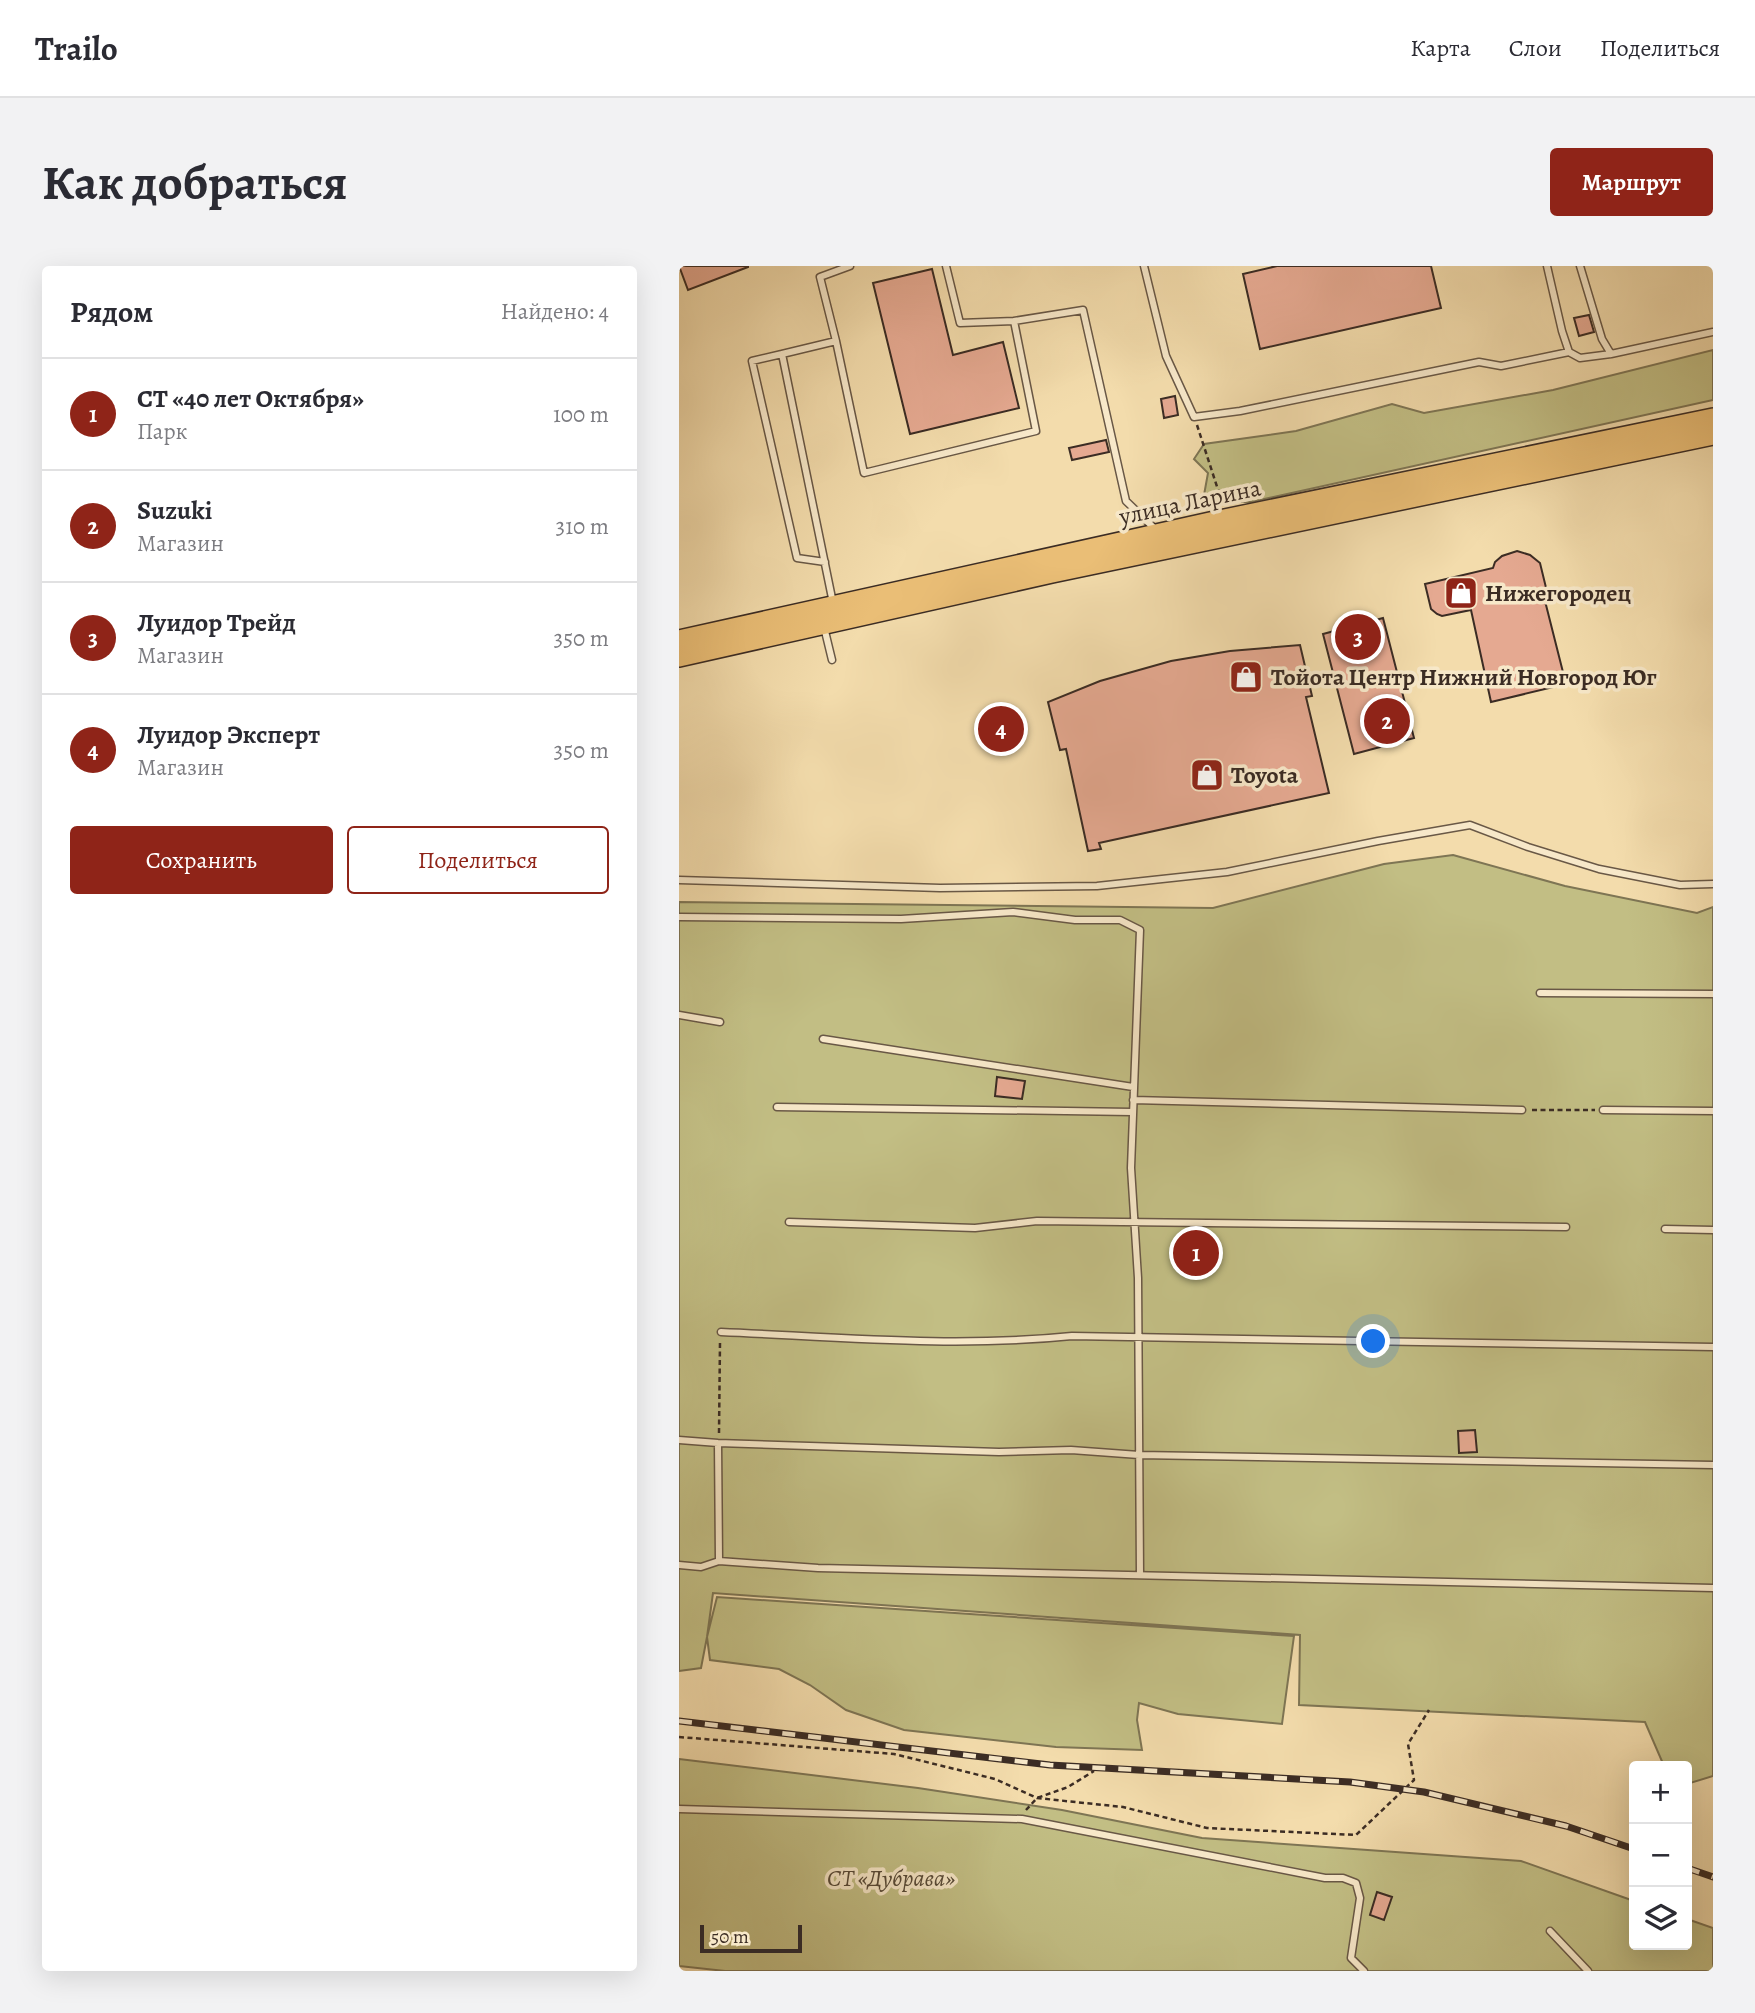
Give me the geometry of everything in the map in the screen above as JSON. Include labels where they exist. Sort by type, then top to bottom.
[{"type":"main road","name":"улица Ларина","points":[[679,640],[1159,533],[1713,418]]},
{"type":"main road","name":"улица Ларина","points":[[679,657],[1052,573],[1713,435]]},
{"type":"lane","points":[[850,266],[820,278],[864,473],[1036,431],[1014,321]]},
{"type":"lane","points":[[946,266],[960,323],[1014,321],[1083,310],[1126,501],[1159,533]]},
{"type":"lane","points":[[1144,266],[1166,356],[1194,417],[1240,411],[1479,362],[1501,366],[1569,352],[1580,358],[1713,332]]},
{"type":"lane","points":[[1547,266],[1569,352]]},
{"type":"lane","points":[[1580,266],[1600,331],[1611,354]]},
{"type":"lane","points":[[825,562],[797,558],[752,360],[836,341]]},
{"type":"lane","points":[[782,354],[834,605]]},
{"type":"lane","points":[[824,624],[832,660]]},
{"type":"lane","points":[[679,880],[940,888],[1097,886],[1227,872],[1470,825],[1599,869],[1680,885],[1713,884]]},
{"type":"lane","points":[[679,917],[901,919],[1013,912],[1075,920],[1120,920],[1140,930],[1132,1112],[1137,1278],[1140,1574]]},
{"type":"lane","points":[[1540,993],[1713,994]]},
{"type":"lane","points":[[679,1015],[720,1022]]},
{"type":"lane","points":[[824,1039],[1133,1087]]},
{"type":"lane","points":[[1133,1100],[1522,1110]]},
{"type":"lane","points":[[777,1107],[1132,1112]]},
{"type":"lane","points":[[1603,1110],[1713,1111]]},
{"type":"lane","points":[[789,1222],[975,1228],[1037,1221],[1566,1227]]},
{"type":"lane","points":[[1665,1229],[1713,1230]]},
{"type":"lane","points":[[720,1332],[918,1340],[1017,1341],[1072,1336],[1713,1347]]},
{"type":"lane","points":[[679,1440],[999,1452],[1071,1450],[1139,1455],[1713,1465]]},
{"type":"lane","points":[[719,1443],[719,1561]]},
{"type":"lane","points":[[679,1565],[701,1567],[719,1561],[818,1568],[1713,1588]]},
{"type":"lane","points":[[679,1809],[1022,1819],[1325,1878],[1343,1878],[1356,1883],[1360,1898],[1351,1958],[1364,1971]]},
{"type":"lane","points":[[1550,1931],[1588,1971]]},
{"type":"path","points":[[1194,417],[1227,519]]},
{"type":"path","points":[[1522,1110],[1603,1110]]},
{"type":"path","points":[[719,1443],[720,1332]]},
{"type":"path","points":[[679,1737],[894,1754],[995,1779],[1037,1798],[1122,1807],[1207,1828],[1356,1835],[1413,1780],[1408,1744],[1429,1710]]},
{"type":"path","points":[[1022,1819],[1028,1805],[1037,1798],[1068,1787],[1094,1771]]},
{"type":"green space","points":[[1713,350],[1713,400],[1251,502],[1217,502],[1204,495],[1208,473],[1194,459],[1204,444],[1296,431],[1392,404],[1424,413],[1553,390]]},
{"type":"green space","points":[[1453,855],[1565,886],[1697,913],[1713,907],[1713,1776],[1692,1782],[1692,1761],[1662,1761],[1645,1722],[1299,1705],[1300,1635],[713,1593],[701,1668],[679,1671],[679,902],[1213,908],[1384,864]]},
{"type":"green space","points":[[717,1597],[1294,1636],[1282,1724],[1178,1714],[1139,1703],[1137,1720],[1142,1750],[1056,1747],[904,1730],[846,1710],[810,1685],[779,1669],[710,1660],[707,1637]]},
{"type":"green space","name":"СТ «Дубрава»","points":[[679,1759],[918,1788],[1062,1810],[1202,1838],[1521,1861],[1629,1899],[1629,1950],[1692,1950],[1692,1921],[1713,1928],[1713,1971],[725,1971],[679,1966]]},
{"type":"building","points":[[679,266],[748,266],[748,267],[688,290]]},
{"type":"building","points":[[1277,266],[1431,266],[1441,308],[1260,349],[1243,274]]},
{"type":"building","points":[[932,269],[953,355],[1003,342],[1019,408],[910,434],[873,283]]},
{"type":"building","points":[[1589,315],[1594,332],[1579,336],[1574,318]]},
{"type":"building","points":[[1175,396],[1178,415],[1164,418],[1161,399]]},
{"type":"building","points":[[1106,440],[1109,452],[1072,460],[1069,448]]},
{"type":"building","points":[[1517,551],[1530,555],[1540,563],[1549,600],[1545,601],[1566,684],[1491,702],[1471,610],[1442,616],[1437,614],[1431,609],[1425,584],[1493,568],[1502,556]]},
{"type":"building","points":[[1383,618],[1414,738],[1354,754],[1323,634]]},
{"type":"building","points":[[1300,645],[1312,696],[1306,697],[1329,793],[1099,843],[1101,849],[1088,851],[1066,749],[1060,750],[1048,702],[1100,681],[1171,661],[1230,651]]},
{"type":"building","points":[[1010,719],[1013,732],[988,738],[985,724]]},
{"type":"building","points":[[997,1077],[1025,1081],[1022,1099],[995,1096]]},
{"type":"building","points":[[1475,1430],[1477,1452],[1459,1453],[1458,1431]]},
{"type":"building","points":[[1377,1892],[1392,1897],[1384,1920],[1370,1915]]},
{"type":"railway","points":[[679,1721],[1050,1765],[1350,1782],[1424,1792],[1566,1826],[1629,1847]]},
{"type":"railway","points":[[1692,1870],[1713,1877]]},
{"type":"place","name":"Нижегородец","points":[[1461,593]]},
{"type":"place","name":"Луидор Трейд","points":[[1358,637]]},
{"type":"place","name":"Тойота Центр Нижний Новгород Юг","points":[[1246,677]]},
{"type":"place","name":"Suzuki","points":[[1387,721]]},
{"type":"place","name":"Луидор Эксперт","points":[[1001,729]]},
{"type":"place","name":"Toyota","points":[[1207,775]]},
{"type":"place","name":"СТ «40 лет Октября»","points":[[1196,1253]]}]
